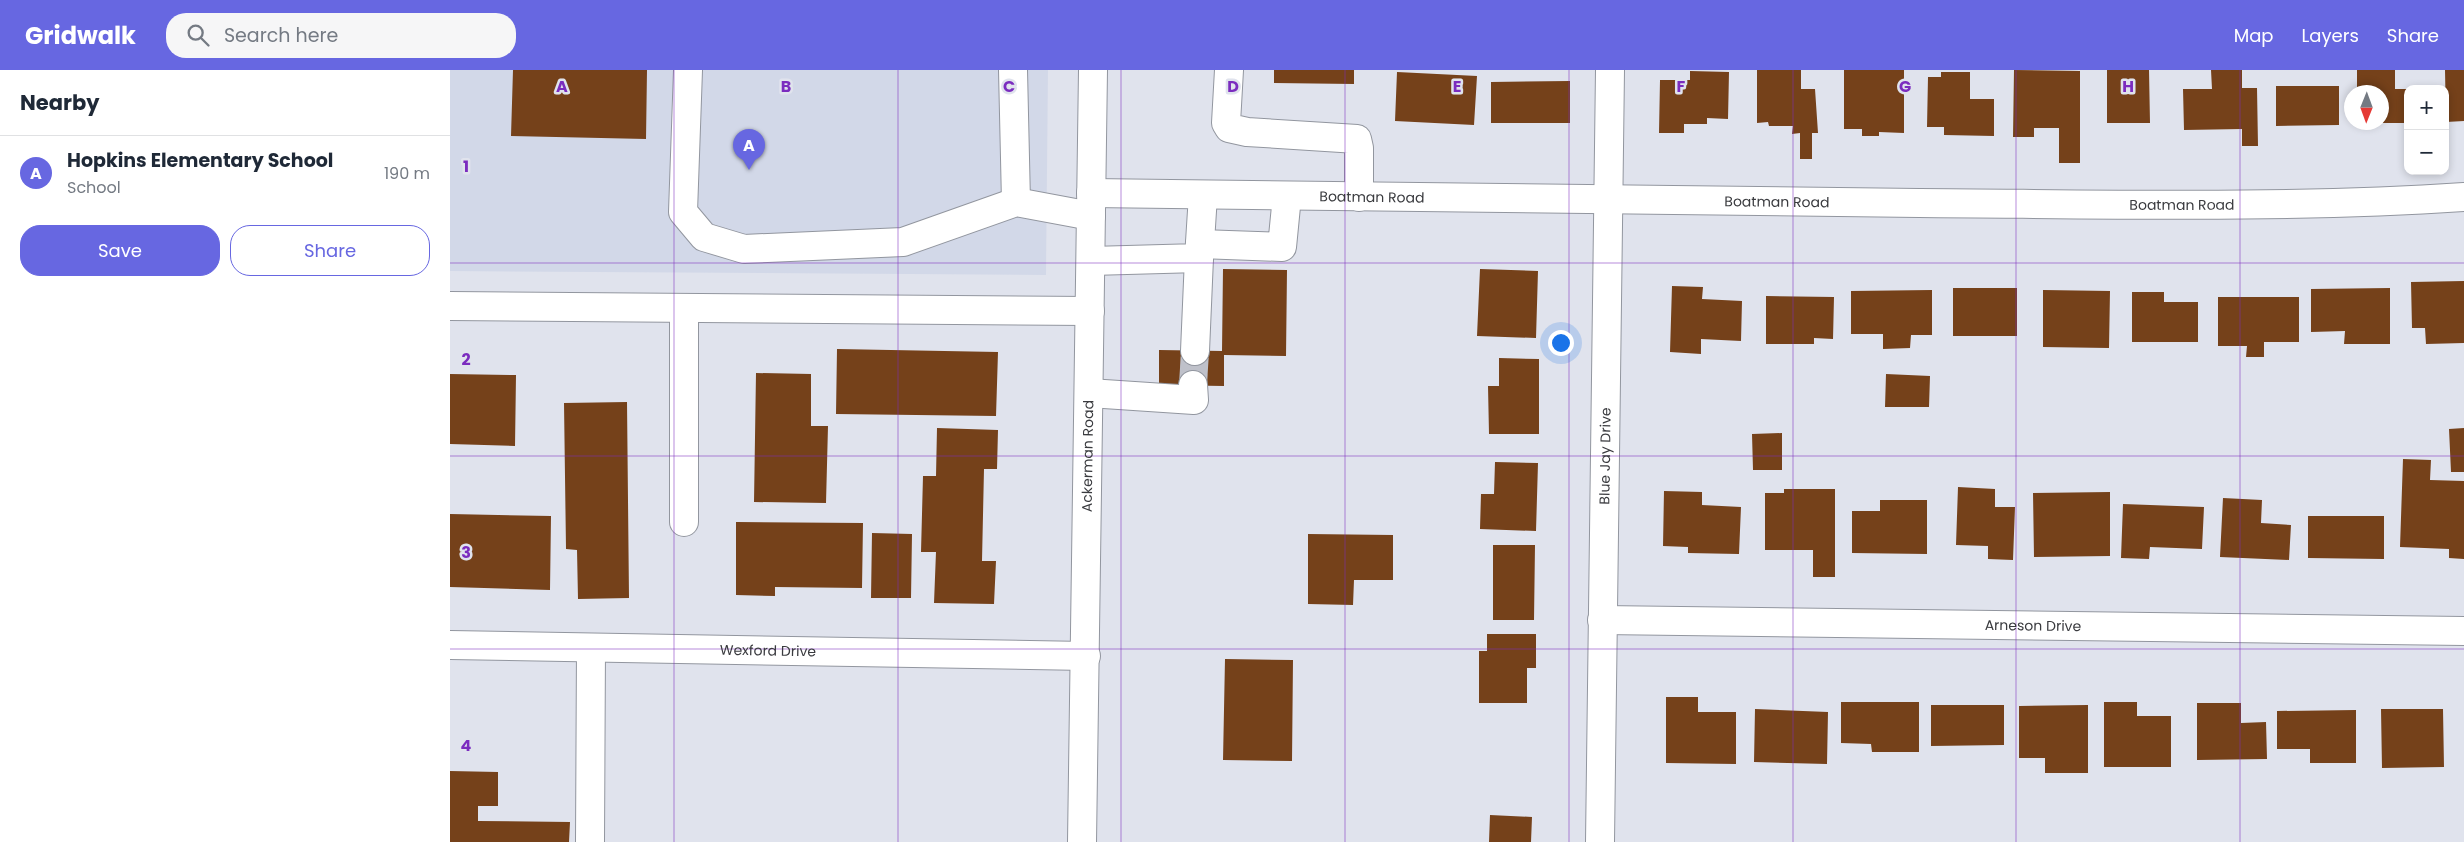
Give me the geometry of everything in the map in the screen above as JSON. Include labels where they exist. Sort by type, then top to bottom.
[{"type":"street","points":[[688,70],[683,212],[704,237],[744,248],[904,242],[1016,202],[1013,70]]},
{"type":"street","name":"Ackerman Road","points":[[1082,842],[1093,70]]},
{"type":"street","points":[[1229,70],[1226,123],[1229,128],[1248,132],[1357,139],[1360,148],[1359,197]]},
{"type":"street","name":"Blue Jay Drive","points":[[1600,842],[1610,70]]},
{"type":"street","points":[[1195,351],[1203,195]]},
{"type":"street","name":"Boatman Road","points":[[1016,202],[1091,205],[1203,195],[1609,201],[2245,205],[2394,202],[2464,197]]},
{"type":"street","points":[[1091,261],[1199,251],[1282,247],[1287,196]]},
{"type":"street","points":[[450,306],[1090,311]]},
{"type":"street","points":[[684,308],[684,522]]},
{"type":"street","points":[[1089,393],[1194,400],[1194,385]]},
{"type":"street","name":"Arneson Drive","points":[[1602,620],[2464,632]]},
{"type":"street","name":"Wexford Drive","points":[[450,646],[1086,656]]},
{"type":"street","points":[[590,842],[591,648]]},
{"type":"shaded area","points":[[450,70],[1048,70],[1046,275],[450,271]]},
{"type":"building","points":[[513,70],[647,70],[646,139],[511,136]]},
{"type":"building","points":[[1274,70],[1354,70],[1354,84],[1274,83]]},
{"type":"building","points":[[1757,70],[1801,70],[1801,89],[1815,89],[1818,133],[1812,133],[1812,159],[1800,159],[1800,133],[1792,134],[1793,126],[1769,126],[1768,122],[1757,123]]},
{"type":"building","points":[[1844,70],[1904,70],[1904,133],[1879,132],[1879,136],[1862,136],[1862,129],[1844,129]]},
{"type":"building","points":[[2014,70],[2080,71],[2080,163],[2059,163],[2059,128],[2034,128],[2034,137],[2013,137]]},
{"type":"building","points":[[2107,70],[2149,70],[2150,123],[2107,123]]},
{"type":"building","points":[[2211,70],[2242,70],[2242,88],[2257,88],[2258,146],[2242,146],[2242,129],[2184,130],[2183,89],[2212,89]]},
{"type":"building","points":[[2357,70],[2395,70],[2395,89],[2404,89],[2404,123],[2389,123],[2389,85],[2357,85]]},
{"type":"building","points":[[2445,70],[2464,70],[2464,121],[2449,122],[2449,85],[2445,85]]},
{"type":"building","points":[[1690,71],[1729,72],[1728,119],[1707,118],[1707,124],[1684,124],[1684,133],[1659,133],[1660,80],[1690,80]]},
{"type":"building","points":[[1397,72],[1477,76],[1474,125],[1395,121]]},
{"type":"building","points":[[1941,72],[1970,72],[1970,99],[1994,99],[1994,136],[1944,135],[1944,127],[1927,127],[1928,77],[1941,77]]},
{"type":"building","points":[[1570,81],[1570,123],[1491,123],[1491,82]]},
{"type":"building","points":[[2276,86],[2339,86],[2339,125],[2276,126]]},
{"type":"building","points":[[1223,269],[1287,270],[1286,356],[1224,355],[1224,386],[1159,385],[1159,350],[1222,351]]},
{"type":"building","points":[[1480,269],[1538,271],[1536,338],[1477,336]]},
{"type":"building","points":[[2464,281],[2464,343],[2426,344],[2425,328],[2412,328],[2411,282]]},
{"type":"building","points":[[1672,286],[1703,287],[1702,299],[1742,301],[1741,341],[1701,339],[1701,354],[1670,352]]},
{"type":"building","points":[[1953,288],[2017,288],[2017,336],[1953,336]]},
{"type":"building","points":[[2390,288],[2390,344],[2344,344],[2345,331],[2311,332],[2311,289]]},
{"type":"building","points":[[1932,290],[1932,335],[1911,335],[1910,348],[1883,349],[1883,334],[1851,334],[1851,291]]},
{"type":"building","points":[[2043,290],[2110,291],[2109,348],[2043,347]]},
{"type":"building","points":[[2132,292],[2164,292],[2164,302],[2198,302],[2198,342],[2132,342]]},
{"type":"building","points":[[1766,296],[1834,297],[1833,339],[1814,338],[1814,344],[1766,344]]},
{"type":"building","points":[[2218,297],[2299,297],[2299,342],[2264,342],[2264,357],[2246,357],[2247,346],[2218,346]]},
{"type":"building","points":[[837,349],[998,352],[996,416],[836,414]]},
{"type":"building","points":[[1499,358],[1539,359],[1539,434],[1489,434],[1488,386],[1499,386]]},
{"type":"building","points":[[756,373],[811,374],[811,426],[828,426],[826,503],[754,502]]},
{"type":"building","points":[[450,374],[516,375],[515,446],[450,444]]},
{"type":"building","points":[[1886,374],[1930,376],[1929,407],[1885,407]]},
{"type":"building","points":[[627,402],[629,598],[578,599],[577,550],[566,549],[564,403]]},
{"type":"building","points":[[937,428],[998,430],[997,469],[984,469],[982,561],[996,561],[994,604],[934,603],[936,552],[921,552],[923,476],[936,476]]},
{"type":"building","points":[[2464,428],[2464,472],[2451,472],[2449,429]]},
{"type":"building","points":[[1782,433],[1782,470],[1753,470],[1752,434]]},
{"type":"building","points":[[2403,459],[2431,460],[2430,480],[2464,481],[2464,559],[2449,558],[2449,549],[2400,547]]},
{"type":"building","points":[[1495,462],[1538,463],[1536,531],[1480,529],[1481,494],[1494,494]]},
{"type":"building","points":[[1958,487],[1995,489],[1995,507],[2015,507],[2013,560],[1988,559],[1988,546],[1956,545]]},
{"type":"building","points":[[1784,489],[1835,489],[1835,577],[1813,577],[1813,550],[1765,550],[1765,493],[1784,493]]},
{"type":"building","points":[[1664,491],[1702,492],[1702,505],[1741,507],[1739,554],[1688,553],[1688,547],[1663,546]]},
{"type":"building","points":[[2110,492],[2110,556],[2034,557],[2033,493]]},
{"type":"building","points":[[2223,498],[2262,500],[2261,523],[2291,525],[2289,560],[2220,557]]},
{"type":"building","points":[[1880,500],[1927,500],[1927,554],[1852,553],[1852,511],[1880,511]]},
{"type":"building","points":[[2123,504],[2204,507],[2202,549],[2150,547],[2149,559],[2121,558]]},
{"type":"building","points":[[450,514],[551,516],[550,590],[450,587]]},
{"type":"building","points":[[2308,516],[2384,516],[2384,559],[2308,558]]},
{"type":"building","points":[[736,522],[863,523],[862,588],[775,587],[775,596],[736,595]]},
{"type":"building","points":[[872,533],[912,534],[911,598],[871,598]]},
{"type":"building","points":[[1308,534],[1393,535],[1393,580],[1354,580],[1353,605],[1308,604]]},
{"type":"building","points":[[1493,545],[1535,545],[1534,620],[1493,620]]},
{"type":"building","points":[[1487,634],[1536,634],[1536,668],[1527,668],[1527,703],[1479,703],[1479,651],[1487,651]]},
{"type":"building","points":[[1225,659],[1293,660],[1292,761],[1223,760]]},
{"type":"building","points":[[1666,697],[1698,697],[1698,712],[1736,712],[1736,764],[1666,763]]},
{"type":"building","points":[[1841,702],[1919,702],[1919,752],[1872,752],[1871,744],[1841,743]]},
{"type":"building","points":[[2104,702],[2137,702],[2137,716],[2171,716],[2171,767],[2104,767]]},
{"type":"building","points":[[2197,703],[2241,703],[2241,723],[2266,722],[2267,759],[2197,760]]},
{"type":"building","points":[[1931,705],[2004,705],[2004,745],[1931,746]]},
{"type":"building","points":[[2088,705],[2088,773],[2045,773],[2045,758],[2019,758],[2019,706]]},
{"type":"building","points":[[1755,709],[1828,712],[1827,764],[1754,762]]},
{"type":"building","points":[[2381,709],[2443,709],[2444,767],[2382,768]]},
{"type":"building","points":[[2356,710],[2356,763],[2310,763],[2310,749],[2277,749],[2277,711]]},
{"type":"building","points":[[450,771],[498,772],[498,806],[478,806],[478,821],[570,822],[569,842],[450,842]]},
{"type":"building","points":[[1490,815],[1532,817],[1531,842],[1489,842]]},
{"type":"tunnel","points":[[1193,385],[1195,351]]},
{"type":"place","name":"Hopkins Elementary School","points":[[749,170]]}]
